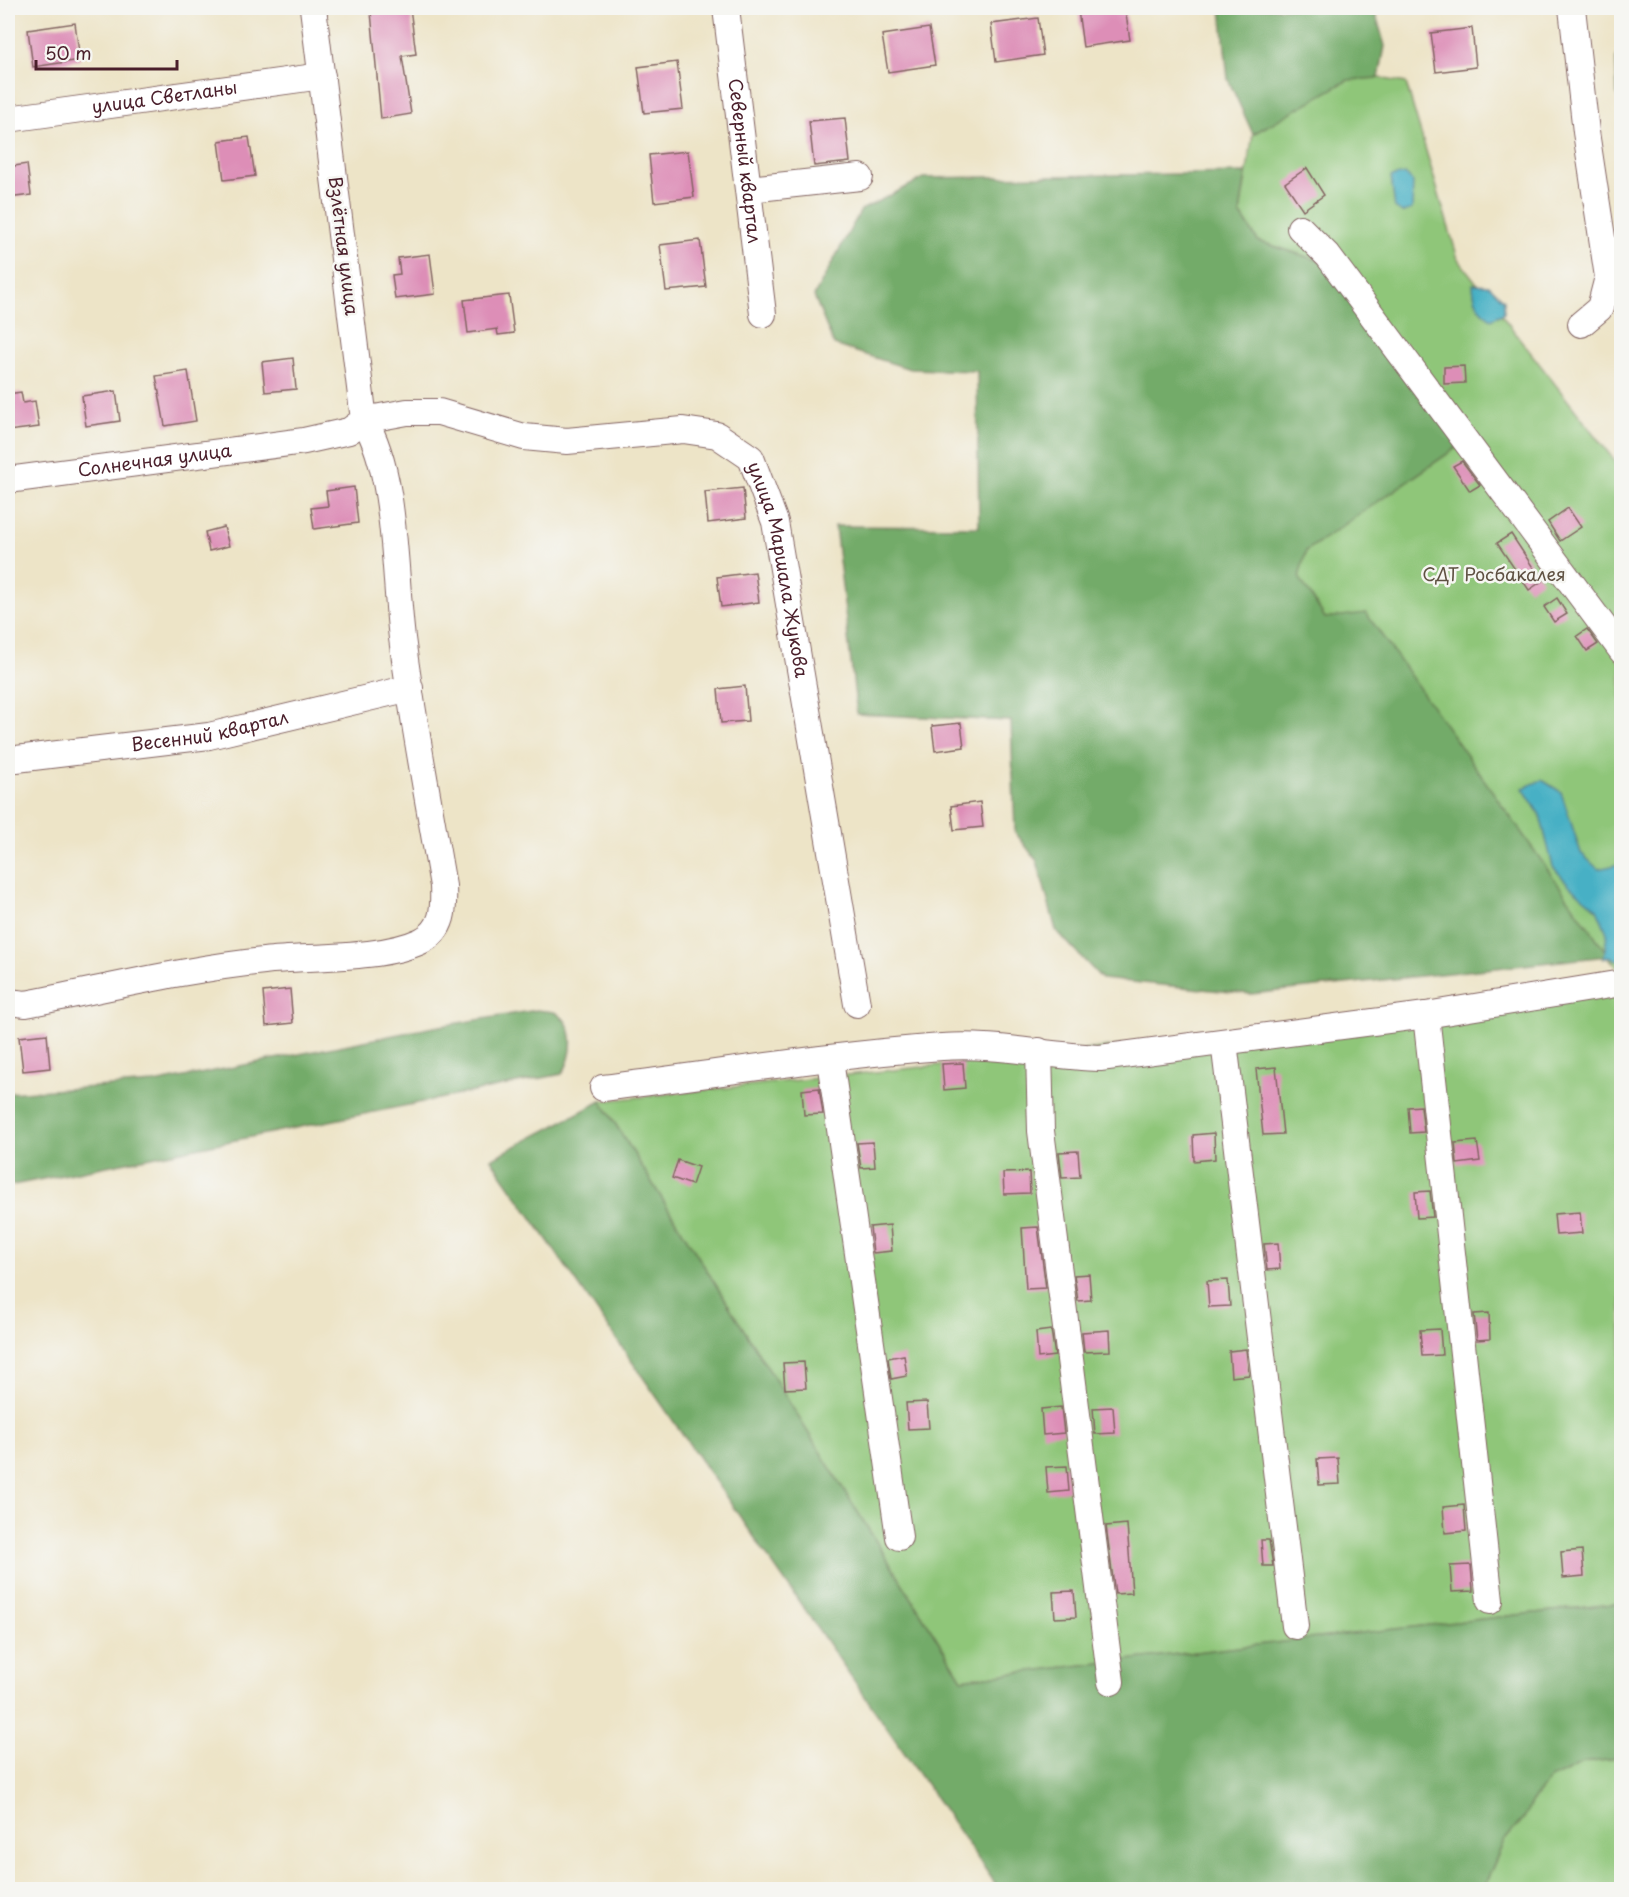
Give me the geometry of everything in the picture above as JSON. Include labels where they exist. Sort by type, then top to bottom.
[{"type":"street","name":"Взлётная улица","points":[[313,8],[364,420]]},
{"type":"street","name":"Северный квартал","points":[[726,8],[763,314]]},
{"type":"street","points":[[1572,8],[1586,132],[1608,277],[1600,308],[1581,324]]},
{"type":"street","name":"улица Светланы","points":[[8,119],[322,76]]},
{"type":"street","points":[[749,189],[860,177]]},
{"type":"street","points":[[1300,228],[1328,256],[1622,651]]},
{"type":"street","name":"улица Маршала Жукова","points":[[364,420],[407,412],[439,412],[524,437],[567,441],[683,430],[717,435],[752,458],[775,522],[857,1004]]},
{"type":"street","points":[[8,1002],[27,1004],[230,965],[396,949],[422,940],[435,930],[445,911],[443,886],[410,688],[387,487],[376,438],[364,420]]},
{"type":"street","name":"Солнечная улица","points":[[8,480],[304,441],[349,431],[364,420]]},
{"type":"street","name":"Весенний квартал","points":[[8,760],[209,736],[410,688]]},
{"type":"street","points":[[603,1089],[943,1047],[1039,1050],[1064,1057],[1100,1058],[1426,1015],[1622,983]]},
{"type":"street","points":[[1426,1015],[1490,1601]]},
{"type":"street","points":[[1224,1042],[1295,1626]]},
{"type":"street","points":[[1039,1050],[1041,1131],[1111,1682]]},
{"type":"street","points":[[830,1060],[899,1537]]},
{"type":"green space","points":[[1221,8],[1374,8],[1385,46],[1379,78],[1348,80],[1253,134],[1228,79]]},
{"type":"green space","points":[[1621,52],[1621,105],[1617,94],[1616,58]]},
{"type":"green space","name":"СДТ Росбакалея","points":[[1379,78],[1406,83],[1458,259],[1621,469],[1621,972],[1325,618],[1298,577],[1306,551],[1463,443],[1329,264],[1258,241],[1240,213],[1253,134],[1348,79]]},
{"type":"green space","points":[[1246,173],[1240,213],[1258,241],[1329,264],[1463,443],[1306,551],[1299,577],[1325,618],[1366,613],[1609,956],[1251,994],[1102,979],[1056,930],[1037,861],[1015,832],[1011,721],[857,714],[835,526],[979,527],[977,371],[910,369],[834,345],[814,296],[861,210],[924,178]]},
{"type":"green space","points":[[1621,993],[1621,1603],[962,1679],[601,1101]]},
{"type":"green space","points":[[537,1010],[556,1013],[568,1026],[571,1051],[562,1074],[8,1186],[8,1093],[154,1083],[434,1027]]},
{"type":"green space","points":[[601,1101],[962,1679],[1621,1603],[1621,1751],[1613,1759],[1582,1763],[1550,1779],[1531,1802],[1524,1818],[1504,1841],[1483,1889],[999,1889],[491,1159]]},
{"type":"green space","points":[[1621,1751],[1621,1889],[1483,1890],[1504,1841],[1524,1818],[1531,1802],[1550,1779],[1582,1763],[1613,1759]]},
{"type":"water","points":[[1405,174],[1413,182],[1412,209],[1402,213],[1395,208],[1391,177]]},
{"type":"water","points":[[1473,284],[1489,285],[1504,300],[1504,313],[1491,319],[1486,316],[1477,304]]},
{"type":"water","points":[[1542,780],[1561,792],[1581,853],[1598,869],[1621,864],[1621,962],[1609,956],[1604,958],[1607,933],[1597,909],[1571,887],[1553,867],[1540,815],[1523,788]]},
{"type":"building","points":[[410,8],[416,54],[402,56],[411,114],[381,119],[371,12]]},
{"type":"building","points":[[1125,8],[1130,40],[1083,47],[1078,10]]},
{"type":"building","points":[[1038,18],[1043,55],[996,62],[991,24]]},
{"type":"building","points":[[75,23],[80,60],[33,67],[28,30]]},
{"type":"building","points":[[929,28],[935,65],[888,72],[882,35]]},
{"type":"building","points":[[1472,28],[1476,67],[1436,72],[1431,33]]},
{"type":"building","points":[[677,62],[683,109],[644,113],[638,67]]},
{"type":"building","points":[[845,118],[850,162],[814,166],[809,121]]},
{"type":"building","points":[[249,137],[255,176],[224,180],[219,141]]},
{"type":"building","points":[[688,151],[694,197],[654,202],[649,155]]},
{"type":"building","points":[[27,164],[31,195],[8,198],[8,167]]},
{"type":"building","points":[[1307,168],[1324,195],[1303,210],[1285,183]]},
{"type":"building","points":[[700,240],[706,287],[666,291],[660,245]]},
{"type":"building","points":[[430,254],[435,294],[395,299],[392,275],[400,274],[398,258]]},
{"type":"building","points":[[509,295],[514,333],[498,335],[497,329],[468,333],[464,300]]},
{"type":"building","points":[[293,358],[296,389],[265,392],[262,362]]},
{"type":"building","points":[[1464,366],[1465,383],[1444,384],[1444,367]]},
{"type":"building","points":[[188,371],[196,421],[165,426],[156,376]]},
{"type":"building","points":[[116,391],[120,421],[86,426],[82,396]]},
{"type":"building","points":[[21,392],[23,403],[35,401],[39,427],[8,431],[8,394]]},
{"type":"building","points":[[1462,461],[1480,485],[1470,491],[1453,466]]},
{"type":"building","points":[[354,487],[358,523],[314,529],[311,508],[328,506],[326,491]]},
{"type":"building","points":[[743,488],[746,518],[708,523],[705,492]]},
{"type":"building","points":[[1568,508],[1581,527],[1560,541],[1548,522]]},
{"type":"building","points":[[224,527],[229,546],[209,551],[205,532]]},
{"type":"building","points":[[1511,534],[1542,581],[1529,590],[1497,543]]},
{"type":"building","points":[[755,572],[759,602],[721,607],[717,577]]},
{"type":"building","points":[[1557,598],[1567,614],[1554,622],[1544,607]]},
{"type":"building","points":[[1587,629],[1598,644],[1587,651],[1577,636]]},
{"type":"building","points":[[745,686],[748,721],[721,723],[718,689]]},
{"type":"building","points":[[961,723],[964,747],[935,751],[932,726]]},
{"type":"building","points":[[980,802],[983,827],[954,830],[951,806]]},
{"type":"building","points":[[290,989],[293,1023],[266,1026],[263,992]]},
{"type":"building","points":[[47,1034],[50,1068],[23,1071],[19,1037]]},
{"type":"building","points":[[963,1063],[965,1088],[944,1090],[942,1064]]},
{"type":"building","points":[[1276,1067],[1283,1134],[1263,1135],[1256,1069]]},
{"type":"building","points":[[819,1088],[823,1114],[804,1115],[802,1090]]},
{"type":"building","points":[[1421,1106],[1424,1132],[1410,1133],[1408,1107]]},
{"type":"building","points":[[1214,1133],[1215,1159],[1194,1161],[1193,1135]]},
{"type":"building","points":[[1477,1141],[1480,1161],[1457,1164],[1455,1143]]},
{"type":"building","points":[[873,1142],[875,1167],[861,1168],[857,1143]]},
{"type":"building","points":[[1078,1151],[1080,1177],[1062,1178],[1059,1152]]},
{"type":"building","points":[[678,1160],[698,1167],[692,1185],[672,1178]]},
{"type":"building","points":[[1029,1172],[1030,1193],[1004,1194],[1003,1173]]},
{"type":"building","points":[[1430,1191],[1433,1217],[1417,1218],[1415,1192]]},
{"type":"building","points":[[1580,1212],[1582,1233],[1556,1235],[1554,1214]]},
{"type":"building","points":[[890,1225],[892,1251],[873,1253],[870,1227]]},
{"type":"building","points":[[1038,1227],[1046,1288],[1026,1289],[1022,1228]]},
{"type":"building","points":[[1278,1243],[1280,1269],[1267,1270],[1264,1244]]},
{"type":"building","points":[[1089,1274],[1091,1300],[1078,1301],[1074,1275]]},
{"type":"building","points":[[1228,1280],[1230,1306],[1209,1307],[1207,1281]]},
{"type":"building","points":[[1489,1313],[1490,1339],[1477,1340],[1474,1314]]},
{"type":"building","points":[[1440,1329],[1442,1355],[1422,1356],[1420,1330]]},
{"type":"building","points":[[1051,1330],[1055,1356],[1038,1358],[1036,1332]]},
{"type":"building","points":[[1109,1330],[1110,1351],[1084,1352],[1082,1332]]},
{"type":"building","points":[[1246,1349],[1249,1375],[1231,1377],[1229,1351]]},
{"type":"building","points":[[904,1355],[907,1376],[891,1379],[888,1358]]},
{"type":"building","points":[[804,1362],[806,1388],[785,1389],[783,1363]]},
{"type":"building","points":[[927,1402],[929,1428],[908,1429],[906,1403]]},
{"type":"building","points":[[1061,1407],[1064,1433],[1043,1435],[1041,1409]]},
{"type":"building","points":[[1113,1407],[1115,1433],[1095,1434],[1093,1408]]},
{"type":"building","points":[[1338,1458],[1340,1484],[1319,1485],[1317,1459]]},
{"type":"building","points":[[1067,1466],[1069,1491],[1048,1493],[1046,1467]]},
{"type":"building","points":[[1464,1505],[1466,1531],[1445,1533],[1443,1507]]},
{"type":"building","points":[[1127,1524],[1132,1593],[1115,1594],[1106,1526]]},
{"type":"building","points":[[1261,1540],[1269,1540],[1273,1566],[1263,1566]]},
{"type":"building","points":[[1582,1550],[1584,1576],[1563,1578],[1561,1552]]},
{"type":"building","points":[[1471,1565],[1473,1591],[1452,1592],[1450,1566]]},
{"type":"building","points":[[1074,1591],[1076,1617],[1055,1618],[1053,1592]]}]
